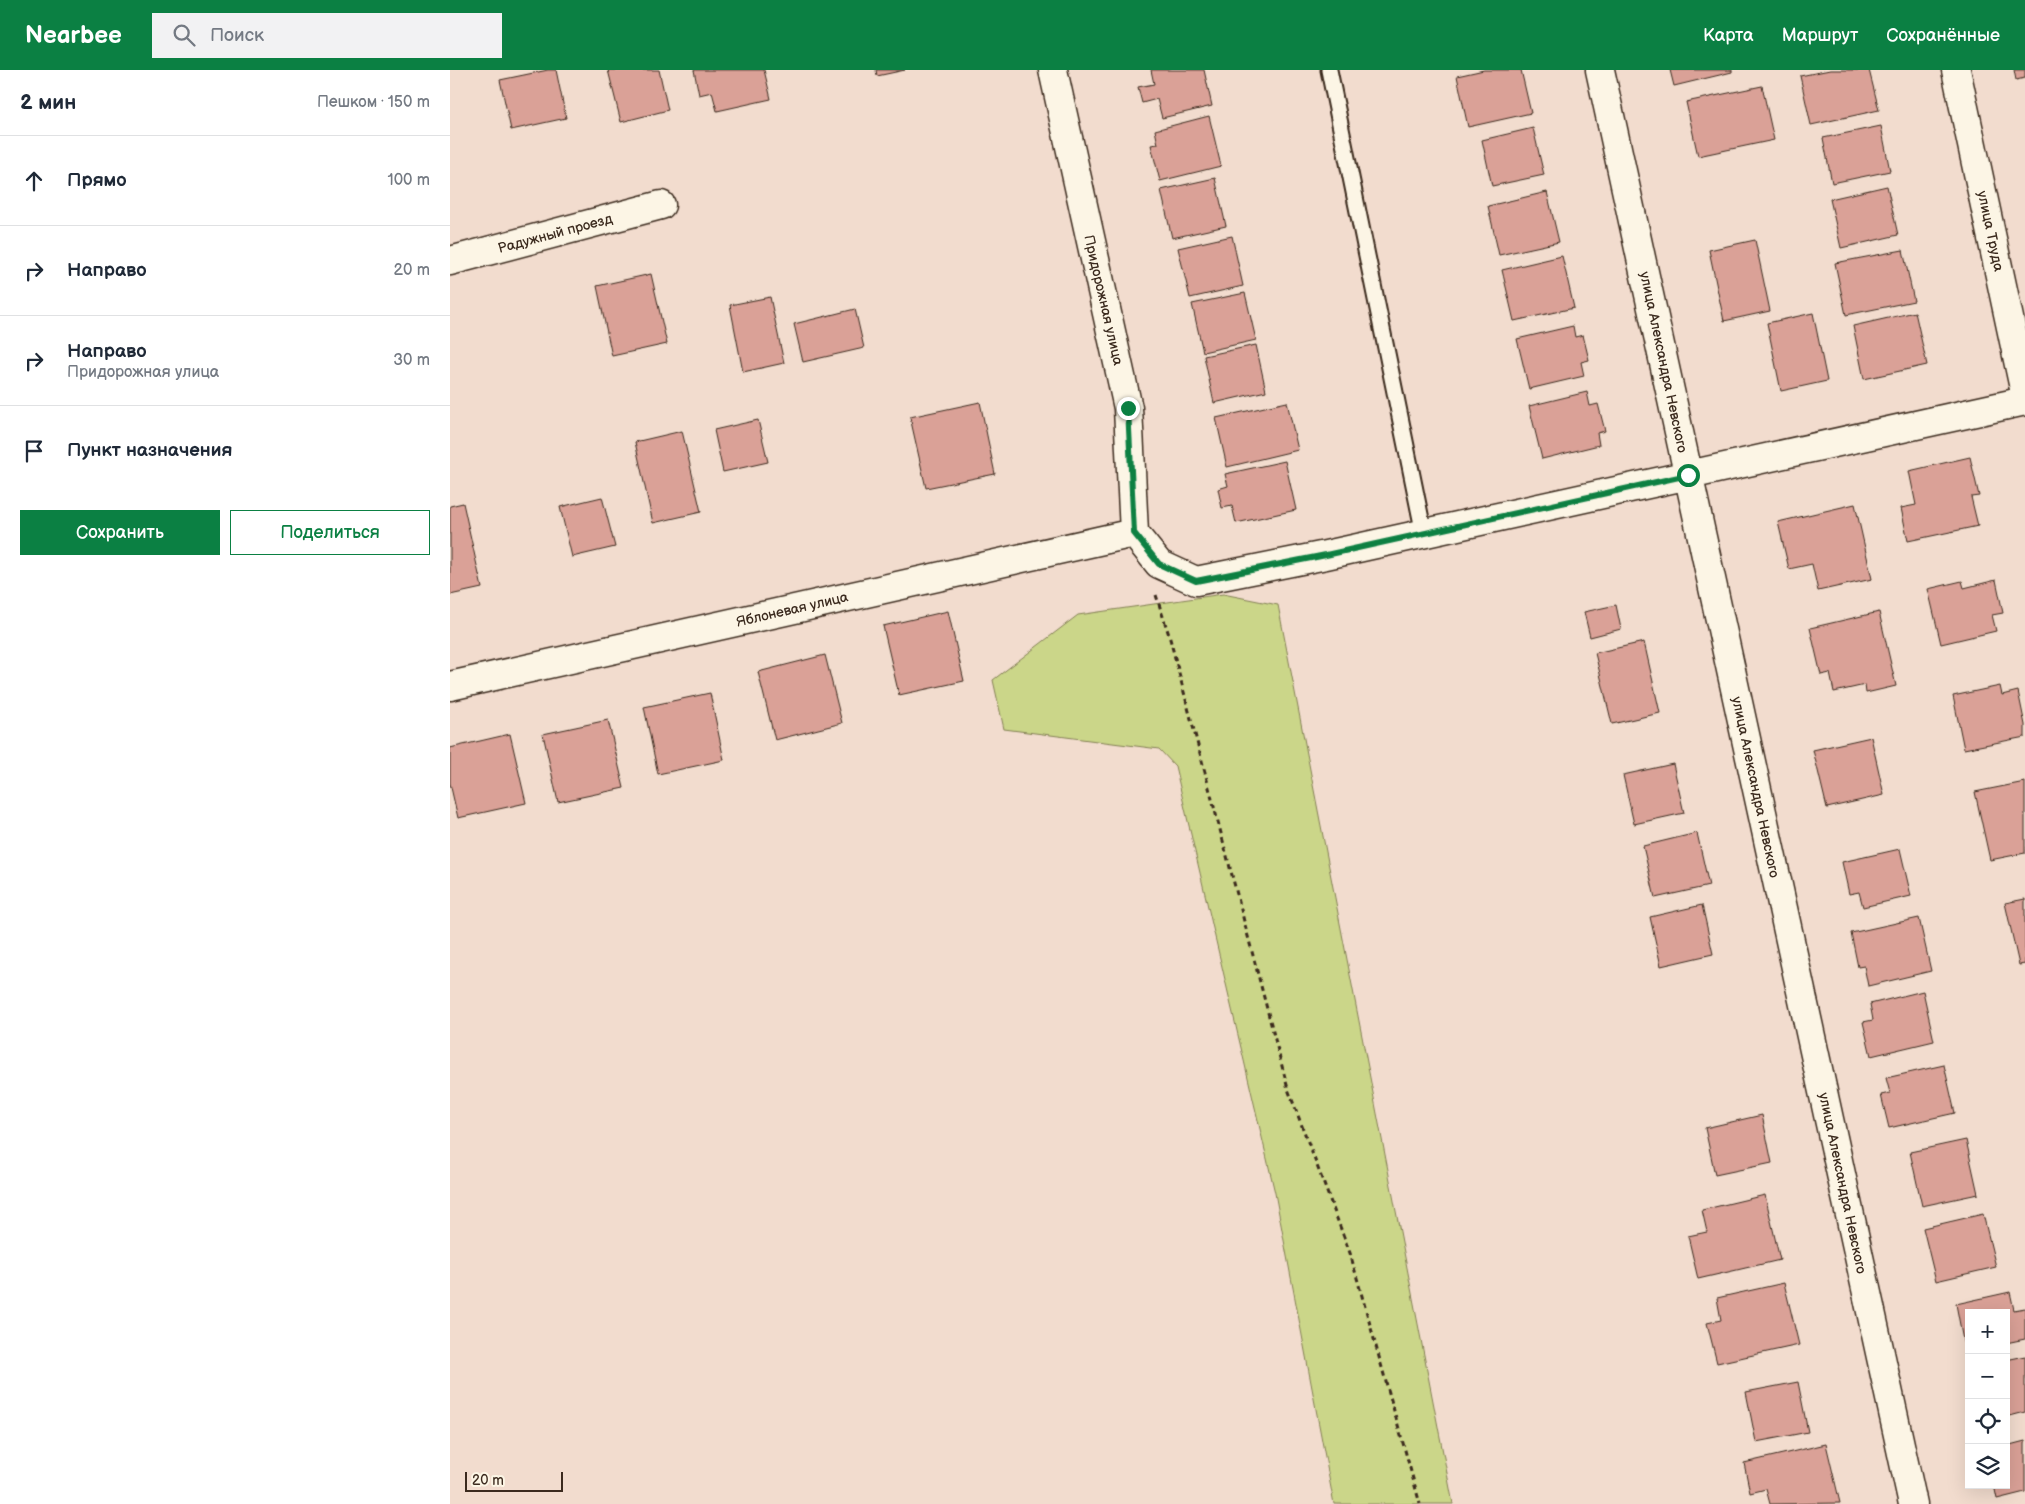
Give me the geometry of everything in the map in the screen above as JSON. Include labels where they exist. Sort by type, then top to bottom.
[{"type":"street","name":"Придорожная улица","points":[[1053,70],[1128,408],[1134,533]]},
{"type":"street","name":"улица Александра Невского","points":[[1600,70],[1913,1504]]},
{"type":"street","name":"улица Труда","points":[[1956,70],[2025,393]]},
{"type":"street","name":"Радужный проезд","points":[[450,261],[661,205]]},
{"type":"street","points":[[1134,533],[1159,564],[1196,581],[1424,534],[2025,401]]},
{"type":"street","name":"Яблоневая улица","points":[[450,686],[1134,533]]},
{"type":"lane","points":[[1329,70],[1424,534]]},
{"type":"path","points":[[1153,589],[1172,645],[1288,1089],[1350,1253],[1420,1504]]},
{"type":"green space","points":[[1223,594],[1278,605],[1453,1504],[1334,1504],[1275,1193],[1175,766],[1159,749],[1004,729],[993,680],[1078,615]]},
{"type":"building","points":[[556,70],[566,118],[511,130],[500,80]]},
{"type":"building","points":[[608,70],[659,70],[668,110],[621,122]]},
{"type":"building","points":[[694,70],[764,70],[771,99],[717,111],[712,92],[699,95]]},
{"type":"building","points":[[876,70],[905,70],[877,76]]},
{"type":"building","points":[[1151,70],[1204,70],[1212,106],[1162,118],[1157,99],[1142,103],[1138,87],[1154,84]]},
{"type":"building","points":[[1484,70],[1521,70],[1531,113],[1468,127],[1457,76]]},
{"type":"building","points":[[1670,70],[1732,70],[1732,72],[1674,86]]},
{"type":"building","points":[[1830,70],[1869,70],[1879,110],[1811,125],[1800,76]]},
{"type":"building","points":[[2014,70],[2025,70],[2025,78],[2016,80]]},
{"type":"building","points":[[1762,86],[1774,140],[1698,156],[1686,102]]},
{"type":"building","points":[[1209,116],[1221,166],[1160,181],[1151,145],[1158,144],[1155,130]]},
{"type":"building","points":[[1881,126],[1890,171],[1832,183],[1823,138]]},
{"type":"building","points":[[1533,128],[1544,175],[1492,186],[1482,140]]},
{"type":"building","points":[[1215,178],[1226,226],[1172,238],[1161,190]]},
{"type":"building","points":[[1887,186],[1898,235],[1841,248],[1830,199]]},
{"type":"building","points":[[1547,192],[1559,242],[1499,255],[1488,206]]},
{"type":"building","points":[[1232,236],[1243,286],[1190,298],[1178,248]]},
{"type":"building","points":[[1755,240],[1770,311],[1724,321],[1709,250]]},
{"type":"building","points":[[1903,250],[1914,301],[1846,315],[1835,263]]},
{"type":"building","points":[[1562,256],[1574,308],[1514,321],[1502,270]]},
{"type":"building","points":[[651,274],[667,344],[612,356],[597,286]]},
{"type":"building","points":[[1245,293],[1256,340],[1203,352],[1192,304]]},
{"type":"building","points":[[770,297],[784,363],[743,372],[730,305]]},
{"type":"building","points":[[855,309],[864,348],[803,362],[794,324]]},
{"type":"building","points":[[1915,312],[1927,365],[1864,379],[1853,326]]},
{"type":"building","points":[[1813,313],[1827,381],[1781,391],[1767,323]]},
{"type":"building","points":[[1573,326],[1575,337],[1583,335],[1589,360],[1581,362],[1584,376],[1529,389],[1517,339]]},
{"type":"building","points":[[1256,345],[1266,391],[1214,403],[1204,356]]},
{"type":"building","points":[[1587,392],[1590,406],[1598,404],[1605,431],[1597,433],[1599,445],[1542,459],[1529,406]]},
{"type":"building","points":[[980,402],[995,474],[926,488],[910,417]]},
{"type":"building","points":[[1287,402],[1298,450],[1227,467],[1216,418]]},
{"type":"building","points":[[758,420],[768,462],[723,472],[714,430]]},
{"type":"building","points":[[682,431],[701,512],[653,523],[635,442]]},
{"type":"building","points":[[1970,457],[1979,496],[1971,497],[1978,526],[1908,541],[1901,508],[1916,505],[1909,471]]},
{"type":"building","points":[[1285,461],[1296,510],[1236,523],[1232,506],[1222,508],[1218,489],[1228,486],[1225,474]]},
{"type":"building","points":[[602,497],[615,547],[572,557],[560,507]]},
{"type":"building","points":[[463,503],[482,588],[450,595],[450,506]]},
{"type":"building","points":[[1855,504],[1872,579],[1818,591],[1812,564],[1789,569],[1778,522]]},
{"type":"building","points":[[1996,580],[2003,613],[1992,615],[1996,631],[1941,644],[1928,589],[1962,581],[1964,588]]},
{"type":"building","points":[[1616,605],[1621,629],[1590,637],[1584,612]]},
{"type":"building","points":[[948,611],[964,681],[899,695],[883,626]]},
{"type":"building","points":[[1879,612],[1896,686],[1866,693],[1865,685],[1834,692],[1830,673],[1821,675],[1810,628]]},
{"type":"building","points":[[1644,642],[1660,713],[1612,724],[1595,653]]},
{"type":"building","points":[[825,655],[842,723],[775,740],[758,672]]},
{"type":"building","points":[[2000,686],[2002,695],[2018,691],[2025,725],[2025,737],[1964,749],[1953,696]]},
{"type":"building","points":[[710,693],[724,760],[658,774],[644,707]]},
{"type":"building","points":[[608,720],[624,788],[558,802],[543,734]]},
{"type":"building","points":[[510,734],[526,803],[458,818],[450,783],[450,748]]},
{"type":"building","points":[[1871,737],[1884,795],[1827,808],[1813,750]]},
{"type":"building","points":[[1673,764],[1684,813],[1634,824],[1623,775]]},
{"type":"building","points":[[2025,782],[2025,853],[1990,860],[1975,792]]},
{"type":"building","points":[[1697,833],[1709,886],[1655,898],[1643,846]]},
{"type":"building","points":[[1900,849],[1911,896],[1863,907],[1859,892],[1849,894],[1842,862]]},
{"type":"building","points":[[2025,899],[2025,964],[2019,965],[2005,903]]},
{"type":"building","points":[[1702,905],[1713,954],[1661,966],[1650,917]]},
{"type":"building","points":[[1919,918],[1931,971],[1868,986],[1864,966],[1858,967],[1851,933]]},
{"type":"building","points":[[1923,991],[1934,1041],[1871,1056],[1863,1022],[1873,1020],[1870,1004]]},
{"type":"building","points":[[1944,1065],[1955,1113],[1889,1128],[1881,1095],[1890,1093],[1886,1078]]},
{"type":"building","points":[[1762,1115],[1772,1163],[1715,1175],[1705,1128]]},
{"type":"building","points":[[1966,1140],[1978,1194],[1922,1206],[1910,1152]]},
{"type":"building","points":[[1765,1195],[1780,1260],[1698,1279],[1688,1236],[1707,1232],[1702,1210]]},
{"type":"building","points":[[1983,1214],[1996,1267],[1936,1281],[1923,1228]]},
{"type":"building","points":[[1784,1283],[1799,1345],[1717,1363],[1707,1323],[1721,1320],[1717,1298]]},
{"type":"building","points":[[2010,1292],[2014,1310],[2025,1308],[2025,1339],[2010,1342],[2010,1309],[1965,1309],[1965,1351],[1956,1304]]},
{"type":"building","points":[[2025,1356],[2025,1412],[2010,1416],[2010,1399],[2010,1359]]},
{"type":"building","points":[[1798,1382],[1808,1432],[1756,1442],[1746,1392]]},
{"type":"building","points":[[2025,1441],[2025,1492],[1997,1499],[1995,1489],[2010,1489],[2010,1445]]},
{"type":"building","points":[[1826,1444],[1840,1503],[1770,1504],[1766,1489],[1750,1493],[1744,1463]]},
{"type":"route","points":[[1128,408],[1134,533],[1159,564],[1196,581],[1326,555],[1688,475]]}]
